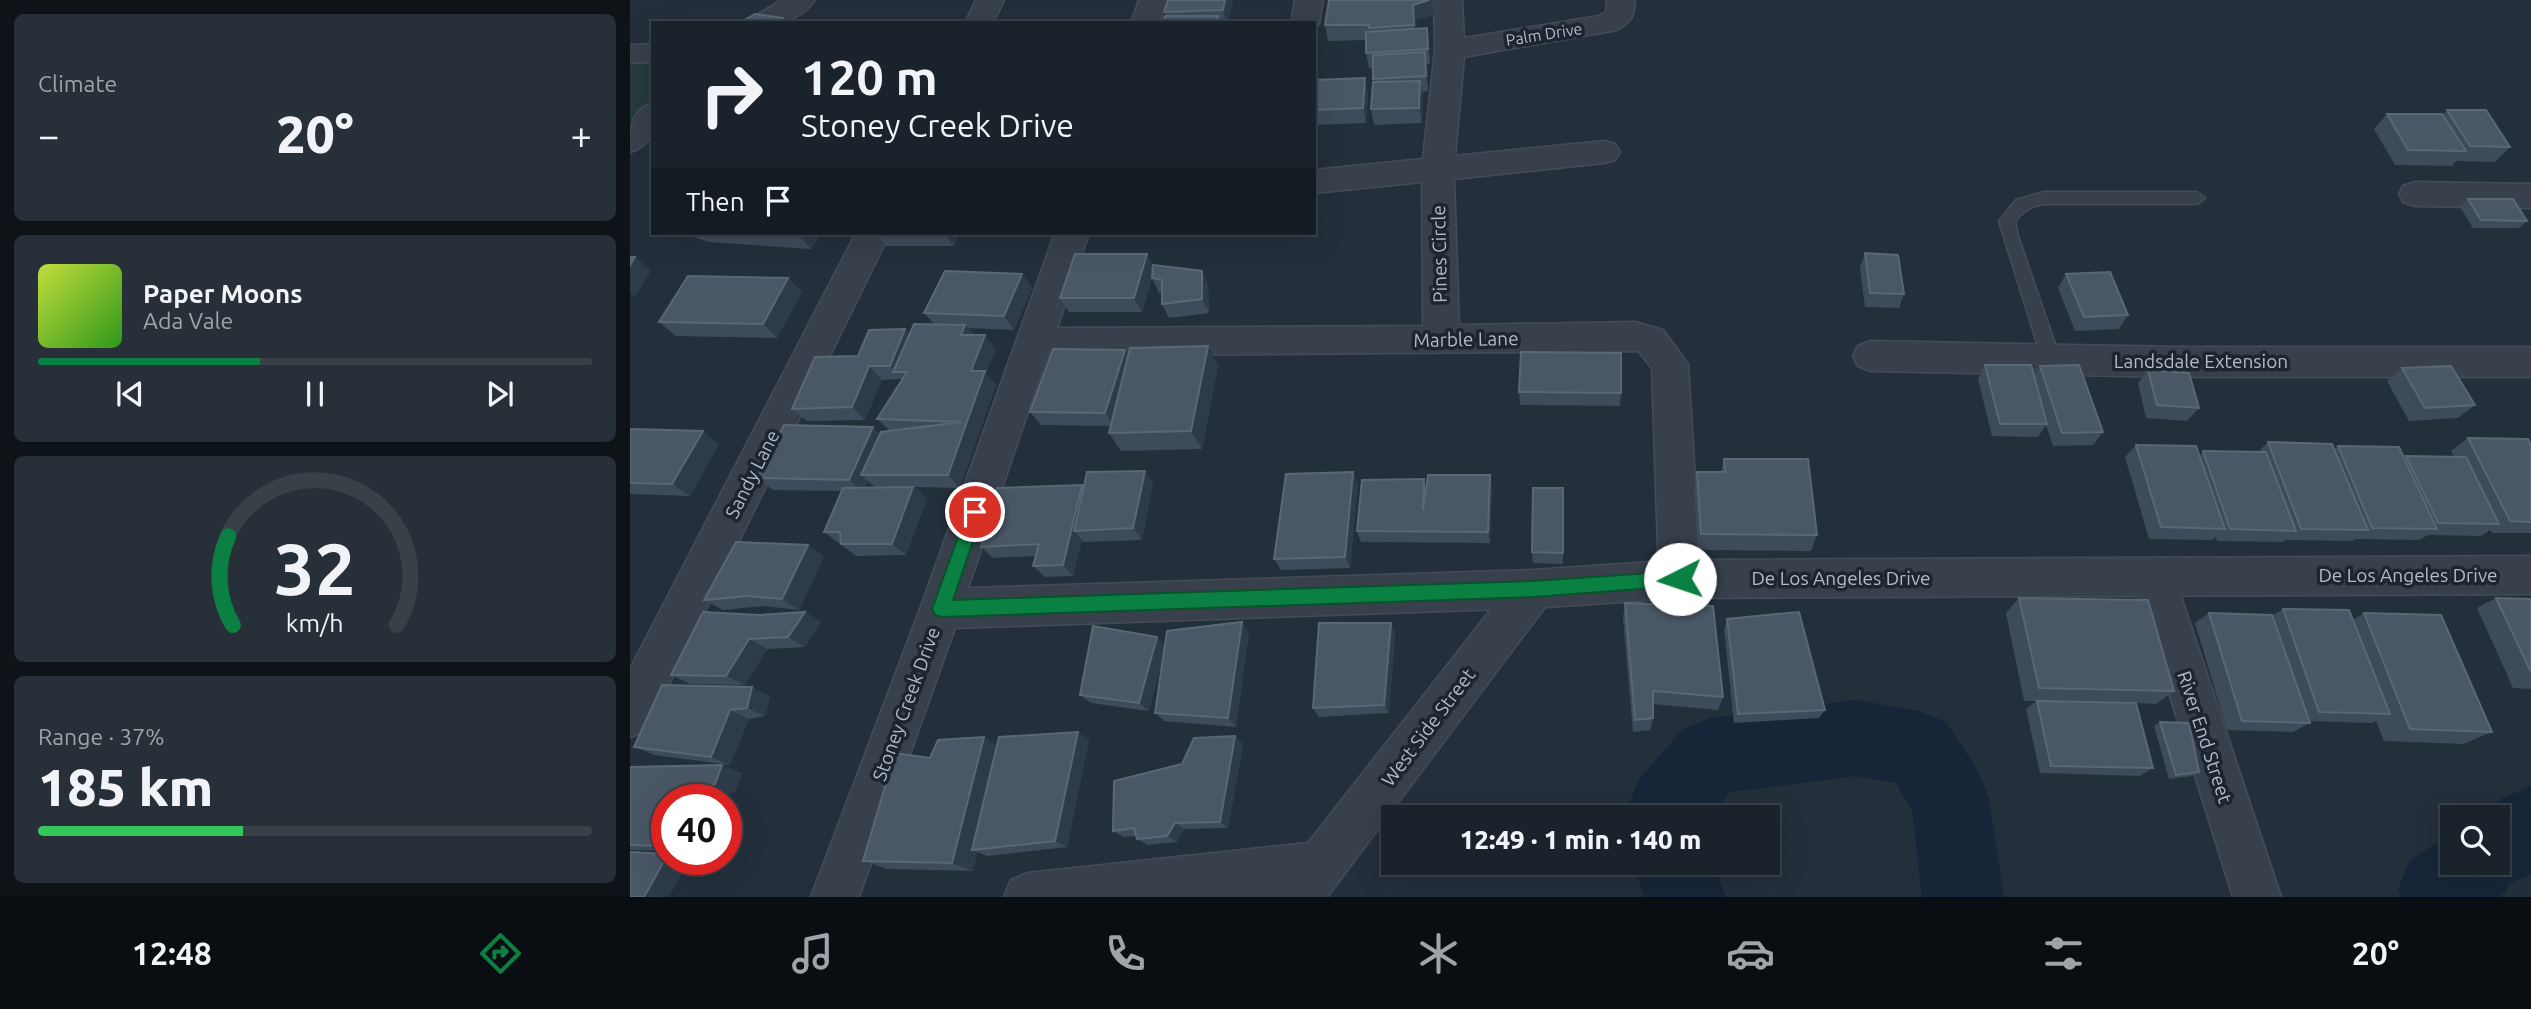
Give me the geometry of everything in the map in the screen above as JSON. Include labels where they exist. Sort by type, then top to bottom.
[{"type":"street","points":[[767,21],[801,0]]},
{"type":"street","points":[[980,21],[990,0]]},
{"type":"street","points":[[1146,21],[1153,0]]},
{"type":"street","points":[[1305,21],[1309,0]]},
{"type":"street","name":"Pines Circle","points":[[1441,340],[1438,168],[1450,50],[1448,0]]},
{"type":"street","name":"Palm Drive","points":[[1450,50],[1607,24],[1620,16],[1621,0]]},
{"type":"street","points":[[630,54],[651,53]]},
{"type":"street","points":[[630,141],[651,115]]},
{"type":"street","points":[[1316,182],[1604,152]]},
{"type":"street","points":[[2415,194],[2531,196]]},
{"type":"street","name":"Sandy Lane","points":[[630,715],[872,235]]},
{"type":"street","name":"Stoney Creek Drive","points":[[835,897],[941,609],[1071,235]]},
{"type":"street","name":"Marble Lane","points":[[1034,342],[1635,336],[1650,340],[1670,364],[1680,579]]},
{"type":"street","name":"Landsdale Extension","points":[[1871,356],[2531,362]]},
{"type":"street","name":"De Los Angeles Drive","points":[[941,609],[1533,589],[1680,579],[2531,575]]},
{"type":"street","name":"River End Street","points":[[2154,578],[2257,897]]},
{"type":"street","name":"West Side Street","points":[[1310,881],[1533,589]]},
{"type":"street","points":[[1028,897],[1310,881]]},
{"type":"lane","points":[[2051,359],[2010,236],[2007,221],[2015,208],[2025,201],[2044,198],[2197,198]]},
{"type":"green space","points":[[651,61],[651,97],[630,122],[630,62]]},
{"type":"building","points":[[1168,0],[1225,0],[1223,10],[1164,12]]},
{"type":"building","points":[[1329,0],[1429,0],[1413,5],[1414,25],[1369,28],[1369,25],[1325,25]]},
{"type":"building","points":[[755,14],[783,18],[781,21],[743,21]]},
{"type":"building","points":[[1165,16],[1218,16],[1217,21],[1163,21]]},
{"type":"building","points":[[1427,28],[1428,49],[1366,53],[1366,32]]},
{"type":"building","points":[[1425,52],[1426,76],[1373,79],[1373,55]]},
{"type":"building","points":[[1365,78],[1363,108],[1316,110],[1316,80]]},
{"type":"building","points":[[1420,81],[1419,108],[1371,109],[1373,82]]},
{"type":"building","points":[[2447,110],[2486,110],[2510,147],[2470,146]]},
{"type":"building","points":[[2387,114],[2442,114],[2466,151],[2408,150]]},
{"type":"building","points":[[2468,199],[2513,199],[2527,221],[2481,220]]},
{"type":"building","points":[[1865,253],[1898,255],[1904,294],[1870,293]]},
{"type":"building","points":[[1075,254],[1147,254],[1134,298],[1060,298]]},
{"type":"building","points":[[1153,265],[1202,271],[1202,299],[1162,304],[1162,280],[1152,278]]},
{"type":"building","points":[[945,271],[1022,274],[1004,316],[924,313]]},
{"type":"building","points":[[2110,272],[2128,315],[2084,317],[2066,274]]},
{"type":"building","points":[[688,276],[788,278],[763,324],[659,322]]},
{"type":"building","points":[[914,324],[965,325],[961,335],[985,335],[971,371],[985,371],[948,475],[861,475],[881,432],[962,422],[877,419],[907,372],[893,372]]},
{"type":"building","points":[[905,329],[890,366],[869,366],[852,407],[792,409],[815,357],[858,356],[869,330]]},
{"type":"building","points":[[1208,346],[1191,431],[1109,433],[1130,348]]},
{"type":"building","points":[[1053,349],[1125,350],[1105,413],[1030,412]]},
{"type":"building","points":[[1521,352],[1621,353],[1621,393],[1519,392]]},
{"type":"building","points":[[1985,365],[2031,365],[2047,424],[2000,424]]},
{"type":"building","points":[[2079,365],[2103,432],[2062,433],[2040,366]]},
{"type":"building","points":[[2451,366],[2475,405],[2425,408],[2402,368]]},
{"type":"building","points":[[2148,370],[2189,373],[2199,408],[2157,405]]},
{"type":"building","points":[[784,425],[873,427],[849,480],[757,478]]},
{"type":"building","points":[[630,429],[703,431],[672,484],[630,483]]},
{"type":"building","points":[[2468,438],[2528,439],[2531,445],[2531,522],[2510,521]]},
{"type":"building","points":[[2268,442],[2332,444],[2368,530],[2301,529]]},
{"type":"building","points":[[2136,445],[2196,446],[2225,529],[2161,527]]},
{"type":"building","points":[[2338,446],[2399,447],[2437,529],[2372,528]]},
{"type":"building","points":[[2203,451],[2266,452],[2296,531],[2230,529]]},
{"type":"building","points":[[2406,456],[2466,457],[2499,524],[2438,523]]},
{"type":"building","points":[[1724,459],[1808,459],[1817,535],[1701,534],[1697,472],[1725,472]]},
{"type":"building","points":[[1145,471],[1133,528],[1074,531],[1087,472]]},
{"type":"building","points":[[1353,472],[1345,557],[1274,559],[1286,474]]},
{"type":"building","points":[[1428,475],[1490,475],[1488,532],[1357,531],[1362,480],[1424,479],[1423,510]]},
{"type":"building","points":[[1082,485],[1063,565],[1033,566],[1039,544],[981,547],[997,488]]},
{"type":"building","points":[[913,487],[892,544],[841,544],[840,532],[824,532],[843,488]]},
{"type":"building","points":[[1533,488],[1563,488],[1563,553],[1532,552]]},
{"type":"building","points":[[736,542],[808,545],[782,599],[747,596],[704,600]]},
{"type":"building","points":[[2019,598],[2148,600],[2174,691],[2039,688]]},
{"type":"building","points":[[2496,598],[2531,599],[2531,672]]},
{"type":"building","points":[[1625,603],[1713,606],[1723,697],[1653,691],[1653,718],[1635,720]]},
{"type":"building","points":[[2283,609],[2349,610],[2390,714],[2319,712]]},
{"type":"building","points":[[703,612],[759,615],[805,612],[788,637],[749,639],[726,676],[671,675]]},
{"type":"building","points":[[1799,612],[1825,710],[1738,714],[1727,619]]},
{"type":"building","points":[[2209,613],[2272,615],[2310,723],[2242,721]]},
{"type":"building","points":[[2364,613],[2441,615],[2492,732],[2410,729]]},
{"type":"building","points":[[1242,622],[1228,718],[1155,713],[1167,631]]},
{"type":"building","points":[[1319,623],[1391,623],[1384,705],[1313,708]]},
{"type":"building","points":[[1093,626],[1157,637],[1139,703],[1080,695]]},
{"type":"building","points":[[662,685],[752,687],[747,708],[730,710],[711,757],[634,747]]},
{"type":"building","points":[[2037,701],[2136,703],[2153,768],[2051,766]]},
{"type":"building","points":[[2160,722],[2189,723],[2199,772],[2176,775]]},
{"type":"building","points":[[1078,732],[1055,841],[972,850],[999,737]]},
{"type":"building","points":[[1235,736],[1220,822],[1175,823],[1167,836],[1137,839],[1134,828],[1113,831],[1114,781],[1182,764],[1194,738]]},
{"type":"building","points":[[984,737],[952,863],[863,861],[895,753],[930,758],[938,740]]},
{"type":"building","points":[[722,765],[715,784],[651,784],[651,846],[630,845],[630,767]]},
{"type":"building","points":[[630,852],[651,853],[651,875],[656,875],[644,897],[630,897]]},
{"type":"waterway","points":[[1669,805],[1710,756],[1856,738],[1919,749],[1950,799],[1963,897]]},
{"type":"waterway","points":[[2510,840],[2531,826]]},
{"type":"waterway","points":[[1677,875],[1685,897]]},
{"type":"waterway","points":[[2442,897],[2439,889],[2459,875]]},
{"type":"route","points":[[975,512],[941,609],[1533,589],[1680,579]]}]
